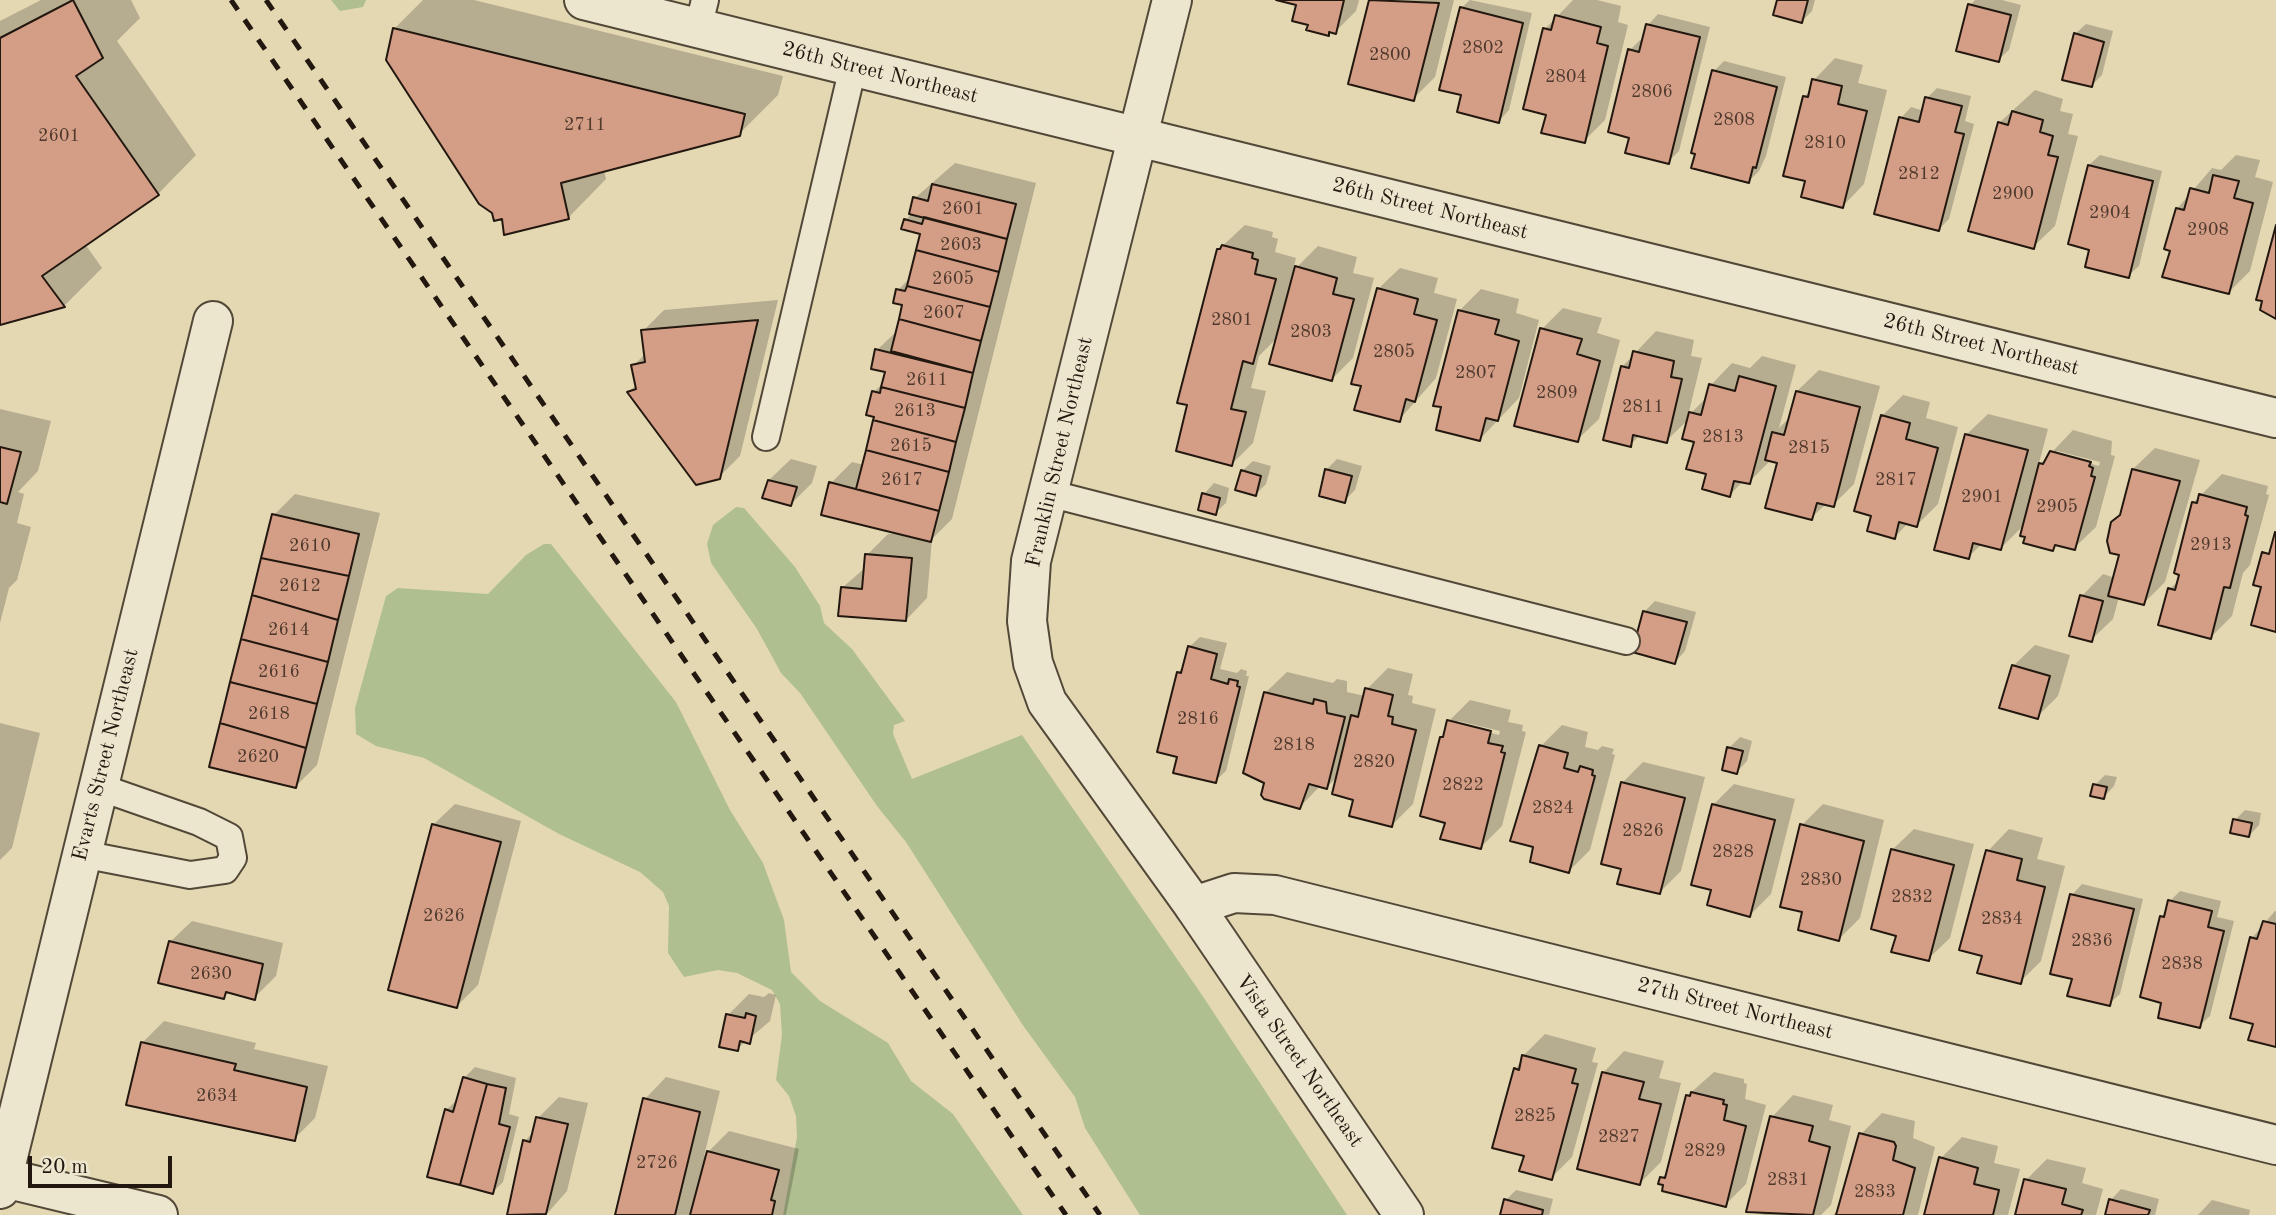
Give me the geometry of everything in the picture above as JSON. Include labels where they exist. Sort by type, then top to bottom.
[{"type":"street","name":"26th Street Northeast","points":[[584,0],[702,14],[853,67],[2276,418]]},
{"type":"street","name":"Franklin Street Northeast","points":[[1172,0],[1031,561],[1027,621],[1033,663],[1047,702],[1194,906]]},
{"type":"street","name":"Evarts Street Northeast","points":[[1,1181],[213,321]]},
{"type":"street","name":"27th Street Northeast","points":[[1194,906],[1234,892],[1275,895],[2276,1145]]},
{"type":"street","name":"Vista Street Northeast","points":[[1194,906],[1404,1215]]},
{"type":"street","points":[[1,1181],[158,1215]]},
{"type":"lane","points":[[766,437],[853,67]]},
{"type":"lane","points":[[1048,493],[1626,641]]},
{"type":"lane","points":[[82,854],[190,875],[225,870],[233,858],[229,837],[200,822],[99,787]]},
{"type":"green space","points":[[331,0],[366,0],[363,7],[340,11]]},
{"type":"green space","points":[[736,507],[744,508],[795,567],[820,606],[824,623],[852,649],[905,721],[894,725],[893,734],[912,779],[1022,735],[1202,995],[1347,1215],[1140,1215],[1085,1128],[1075,1097],[1022,1024],[906,842],[877,806],[800,693],[781,673],[757,629],[711,563],[707,544],[713,525]]},
{"type":"green space","points":[[544,544],[551,544],[676,702],[730,810],[763,863],[784,920],[791,972],[820,1001],[888,1043],[911,1081],[953,1114],[1023,1215],[783,1215],[797,1137],[796,1116],[789,1096],[776,1080],[782,1035],[780,1004],[772,990],[737,973],[718,970],[684,977],[668,953],[669,906],[663,892],[640,872],[559,834],[424,758],[376,746],[356,734],[355,708],[386,596],[398,588],[488,594],[526,555]]},
{"type":"building","points":[[73,0],[103,58],[76,76],[159,195],[42,276],[65,307],[0,325],[0,38]]},
{"type":"building","points":[[1276,0],[1344,0],[1336,34],[1329,32],[1329,36],[1306,30],[1308,25],[1292,21],[1296,5]]},
{"type":"building","points":[[1369,0],[1439,3],[1414,101],[1348,84]]},
{"type":"building","points":[[1777,0],[1808,0],[1802,23],[1773,15]]},
{"type":"building","points":[[1968,4],[2011,15],[1999,62],[1956,51]]},
{"type":"building","points":[[1460,7],[1523,23],[1499,123],[1457,112],[1461,95],[1439,90]]},
{"type":"building","points":[[1555,15],[1601,27],[1597,43],[1608,46],[1585,143],[1541,133],[1546,115],[1523,109],[1543,28],[1551,30]]},
{"type":"building","points":[[1646,24],[1700,37],[1669,164],[1625,153],[1629,138],[1608,132],[1628,49],[1639,52]]},
{"type":"building","points":[[393,28],[745,114],[740,136],[561,183],[569,219],[504,235],[502,219],[494,221],[492,213],[479,204],[386,60]]},
{"type":"building","points":[[2074,33],[2104,42],[2092,87],[2062,80]]},
{"type":"building","points":[[1712,70],[1777,87],[1756,168],[1753,167],[1749,183],[1691,168],[1695,154],[1691,153]]},
{"type":"building","points":[[1812,79],[1842,86],[1838,104],[1867,111],[1843,208],[1801,197],[1805,181],[1783,176],[1803,96],[1808,97]]},
{"type":"building","points":[[1925,97],[1962,106],[1955,132],[1964,134],[1939,231],[1874,214],[1899,117],[1919,122]]},
{"type":"building","points":[[2012,111],[2043,120],[2040,132],[2053,136],[2048,155],[2058,157],[2034,249],[1968,231],[1998,122],[2008,125]]},
{"type":"building","points":[[2088,165],[2153,181],[2129,278],[2085,267],[2089,250],[2068,244]]},
{"type":"building","points":[[2213,175],[2239,181],[2234,198],[2253,203],[2229,294],[2162,277],[2170,251],[2164,249],[2176,208],[2184,210],[2190,188],[2209,193]]},
{"type":"building","points":[[932,184],[1016,204],[1007,239],[909,214],[913,197],[928,201]]},
{"type":"building","points":[[924,217],[1007,239],[999,272],[916,250],[920,234],[901,229],[904,219],[922,224]]},
{"type":"building","points":[[2276,225],[2276,319],[2260,310],[2262,301],[2256,300]]},
{"type":"building","points":[[1222,245],[1253,253],[1252,258],[1258,260],[1255,274],[1276,279],[1253,364],[1243,361],[1231,409],[1246,412],[1232,466],[1176,451],[1187,405],[1177,403],[1217,249]]},
{"type":"building","points":[[916,250],[999,272],[990,307],[907,286]]},
{"type":"building","points":[[1295,266],[1337,278],[1333,294],[1354,299],[1332,381],[1269,364]]},
{"type":"building","points":[[907,286],[990,307],[981,341],[899,319],[902,305],[893,303],[896,289],[905,291]]},
{"type":"building","points":[[1377,288],[1418,299],[1414,314],[1437,320],[1415,402],[1406,399],[1400,422],[1354,410],[1361,386],[1351,384]]},
{"type":"building","points":[[1458,310],[1499,320],[1495,334],[1519,341],[1498,421],[1486,418],[1480,441],[1436,430],[1441,407],[1433,406]]},
{"type":"building","points":[[899,319],[981,341],[973,373],[891,351]]},
{"type":"building","points":[[758,320],[720,479],[696,485],[627,392],[636,389],[631,365],[645,362],[641,330]]},
{"type":"building","points":[[1540,328],[1582,339],[1577,354],[1600,361],[1578,442],[1514,426]]},
{"type":"building","points":[[875,349],[973,373],[965,408],[881,387],[885,372],[871,369]]},
{"type":"building","points":[[1633,351],[1674,361],[1671,377],[1682,379],[1667,443],[1633,435],[1631,447],[1603,440],[1621,366],[1629,368]]},
{"type":"building","points":[[1739,376],[1776,386],[1750,484],[1734,481],[1730,497],[1702,489],[1706,474],[1686,469],[1694,442],[1682,439],[1689,412],[1701,415],[1709,384],[1735,391]]},
{"type":"building","points":[[881,387],[965,408],[956,442],[873,420],[874,417],[866,415],[872,391],[880,393]]},
{"type":"building","points":[[1796,391],[1860,407],[1834,507],[1817,503],[1812,520],[1765,508],[1777,463],[1765,460],[1772,432],[1784,435]]},
{"type":"building","points":[[1881,415],[1910,423],[1906,439],[1938,448],[1917,527],[1899,522],[1895,539],[1867,531],[1871,516],[1854,511]]},
{"type":"building","points":[[873,420],[956,442],[949,472],[866,450]]},
{"type":"building","points":[[1965,434],[2028,450],[2001,550],[1973,543],[1969,559],[1934,550]]},
{"type":"building","points":[[0,447],[21,452],[7,504],[0,502]]},
{"type":"building","points":[[866,450],[949,472],[939,511],[856,489]]},
{"type":"building","points":[[2050,451],[2091,462],[2089,466],[2093,468],[2091,476],[2095,477],[2075,550],[2055,545],[2053,551],[2023,543],[2025,537],[2020,536],[2039,463],[2043,464]]},
{"type":"building","points":[[1325,469],[1352,476],[1345,503],[1319,496]]},
{"type":"building","points":[[2132,469],[2180,481],[2144,605],[2108,596],[2119,555],[2110,553],[2107,541],[2111,522],[2120,515]]},
{"type":"building","points":[[1241,470],[1261,476],[1256,496],[1235,490]]},
{"type":"building","points":[[768,480],[797,487],[791,506],[762,498]]},
{"type":"building","points":[[829,482],[939,511],[931,542],[821,515]]},
{"type":"building","points":[[1202,493],[1220,498],[1216,515],[1198,510]]},
{"type":"building","points":[[2199,494],[2247,507],[2245,515],[2248,516],[2230,588],[2224,587],[2211,639],[2158,625],[2168,588],[2175,590],[2179,575],[2174,573],[2192,502],[2197,503]]},
{"type":"building","points":[[272,514],[359,534],[349,576],[261,558]]},
{"type":"building","points":[[2275,532],[2276,632],[2251,625],[2261,587],[2253,585],[2262,552],[2269,554]]},
{"type":"building","points":[[865,554],[912,558],[906,621],[838,616],[841,587],[862,589]]},
{"type":"building","points":[[261,558],[349,576],[338,620],[252,595]]},
{"type":"building","points":[[252,595],[338,620],[328,662],[241,639]]},
{"type":"building","points":[[2080,595],[2103,601],[2092,642],[2069,636]]},
{"type":"building","points":[[1643,611],[1687,622],[1675,664],[1632,652]]},
{"type":"building","points":[[241,639],[328,662],[317,704],[230,682]]},
{"type":"building","points":[[1188,646],[1217,654],[1211,679],[1228,684],[1229,679],[1238,681],[1237,686],[1240,687],[1216,783],[1173,773],[1177,757],[1157,752],[1177,672],[1181,673]]},
{"type":"building","points":[[2012,665],[2050,676],[2038,719],[1999,708]]},
{"type":"building","points":[[230,682],[317,704],[306,748],[220,723]]},
{"type":"building","points":[[1365,688],[1393,695],[1388,716],[1393,717],[1392,724],[1416,730],[1392,827],[1349,816],[1353,800],[1332,794],[1351,715],[1358,717]]},
{"type":"building","points":[[1264,692],[1313,704],[1314,699],[1326,702],[1327,713],[1345,717],[1327,789],[1309,784],[1300,809],[1264,799],[1261,795],[1264,783],[1243,773]]},
{"type":"building","points":[[1447,720],[1491,731],[1488,743],[1503,746],[1501,752],[1505,753],[1481,849],[1440,839],[1445,823],[1420,816],[1440,737],[1443,737]]},
{"type":"building","points":[[220,723],[306,748],[296,788],[209,767]]},
{"type":"building","points":[[1539,745],[1568,753],[1564,768],[1578,772],[1580,766],[1593,770],[1592,775],[1595,776],[1569,873],[1530,862],[1533,847],[1510,841]]},
{"type":"building","points":[[1727,747],[1743,751],[1737,774],[1722,770]]},
{"type":"building","points":[[1621,782],[1685,798],[1660,894],[1617,884],[1621,869],[1601,864]]},
{"type":"building","points":[[2093,784],[2107,787],[2104,799],[2090,796]]},
{"type":"building","points":[[1712,804],[1775,820],[1750,917],[1707,905],[1711,890],[1691,885]]},
{"type":"building","points":[[2233,819],[2252,823],[2249,837],[2230,833]]},
{"type":"building","points":[[432,824],[501,842],[457,1008],[388,990]]},
{"type":"building","points":[[1800,824],[1864,841],[1839,941],[1798,930],[1802,912],[1780,907]]},
{"type":"building","points":[[1891,849],[1954,865],[1929,961],[1891,952],[1896,936],[1871,929]]},
{"type":"building","points":[[1986,850],[2022,859],[2017,880],[2045,887],[2021,984],[1977,973],[1982,956],[1959,950]]},
{"type":"building","points":[[2070,894],[2134,909],[2110,1006],[2067,996],[2072,979],[2050,974]]},
{"type":"building","points":[[2168,900],[2212,911],[2208,927],[2224,931],[2200,1028],[2158,1018],[2161,1003],[2140,997],[2160,916],[2164,917]]},
{"type":"building","points":[[2263,921],[2276,924],[2276,1047],[2248,1040],[2253,1024],[2230,1018],[2250,937],[2257,939]]},
{"type":"building","points":[[169,941],[263,964],[255,1000],[226,992],[224,999],[158,983]]},
{"type":"building","points":[[746,1013],[756,1016],[750,1044],[740,1041],[738,1051],[719,1047],[726,1014],[745,1018]]},
{"type":"building","points":[[141,1042],[236,1064],[234,1070],[307,1087],[295,1141],[126,1105]]},
{"type":"building","points":[[1522,1055],[1576,1069],[1572,1083],[1578,1084],[1552,1180],[1519,1171],[1524,1156],[1492,1148],[1514,1068],[1519,1070]]},
{"type":"building","points":[[1602,1072],[1644,1082],[1639,1099],[1661,1104],[1640,1185],[1577,1169]]},
{"type":"building","points":[[463,1077],[487,1084],[460,1185],[427,1177],[445,1109],[453,1112]]},
{"type":"building","points":[[487,1084],[506,1088],[499,1124],[510,1127],[493,1194],[460,1185]]},
{"type":"building","points":[[1691,1092],[1724,1100],[1723,1104],[1727,1105],[1724,1120],[1746,1126],[1726,1207],[1662,1191],[1663,1185],[1658,1184],[1660,1177],[1665,1178],[1686,1095],[1690,1096]]},
{"type":"building","points":[[643,1098],[700,1112],[675,1215],[615,1215]]},
{"type":"building","points":[[1770,1116],[1813,1126],[1809,1141],[1830,1147],[1813,1215],[1746,1212]]},
{"type":"building","points":[[536,1117],[568,1124],[546,1214],[507,1215],[523,1140],[530,1142]]},
{"type":"building","points":[[1859,1133],[1894,1142],[1896,1146],[1893,1160],[1915,1168],[1903,1215],[1836,1215]]},
{"type":"building","points":[[707,1151],[779,1170],[771,1200],[775,1201],[772,1215],[690,1215]]},
{"type":"building","points":[[1939,1157],[1978,1168],[1974,1184],[1999,1190],[1993,1215],[1924,1215]]},
{"type":"building","points":[[2024,1179],[2066,1189],[2062,1204],[2083,1210],[2081,1215],[2015,1215]]},
{"type":"building","points":[[1504,1199],[1543,1210],[1542,1215],[1500,1215]]},
{"type":"building","points":[[2109,1199],[2150,1210],[2148,1215],[2105,1215]]},
{"type":"railway","points":[[231,0],[1066,1215]]},
{"type":"railway","points":[[266,0],[1100,1215]]}]
